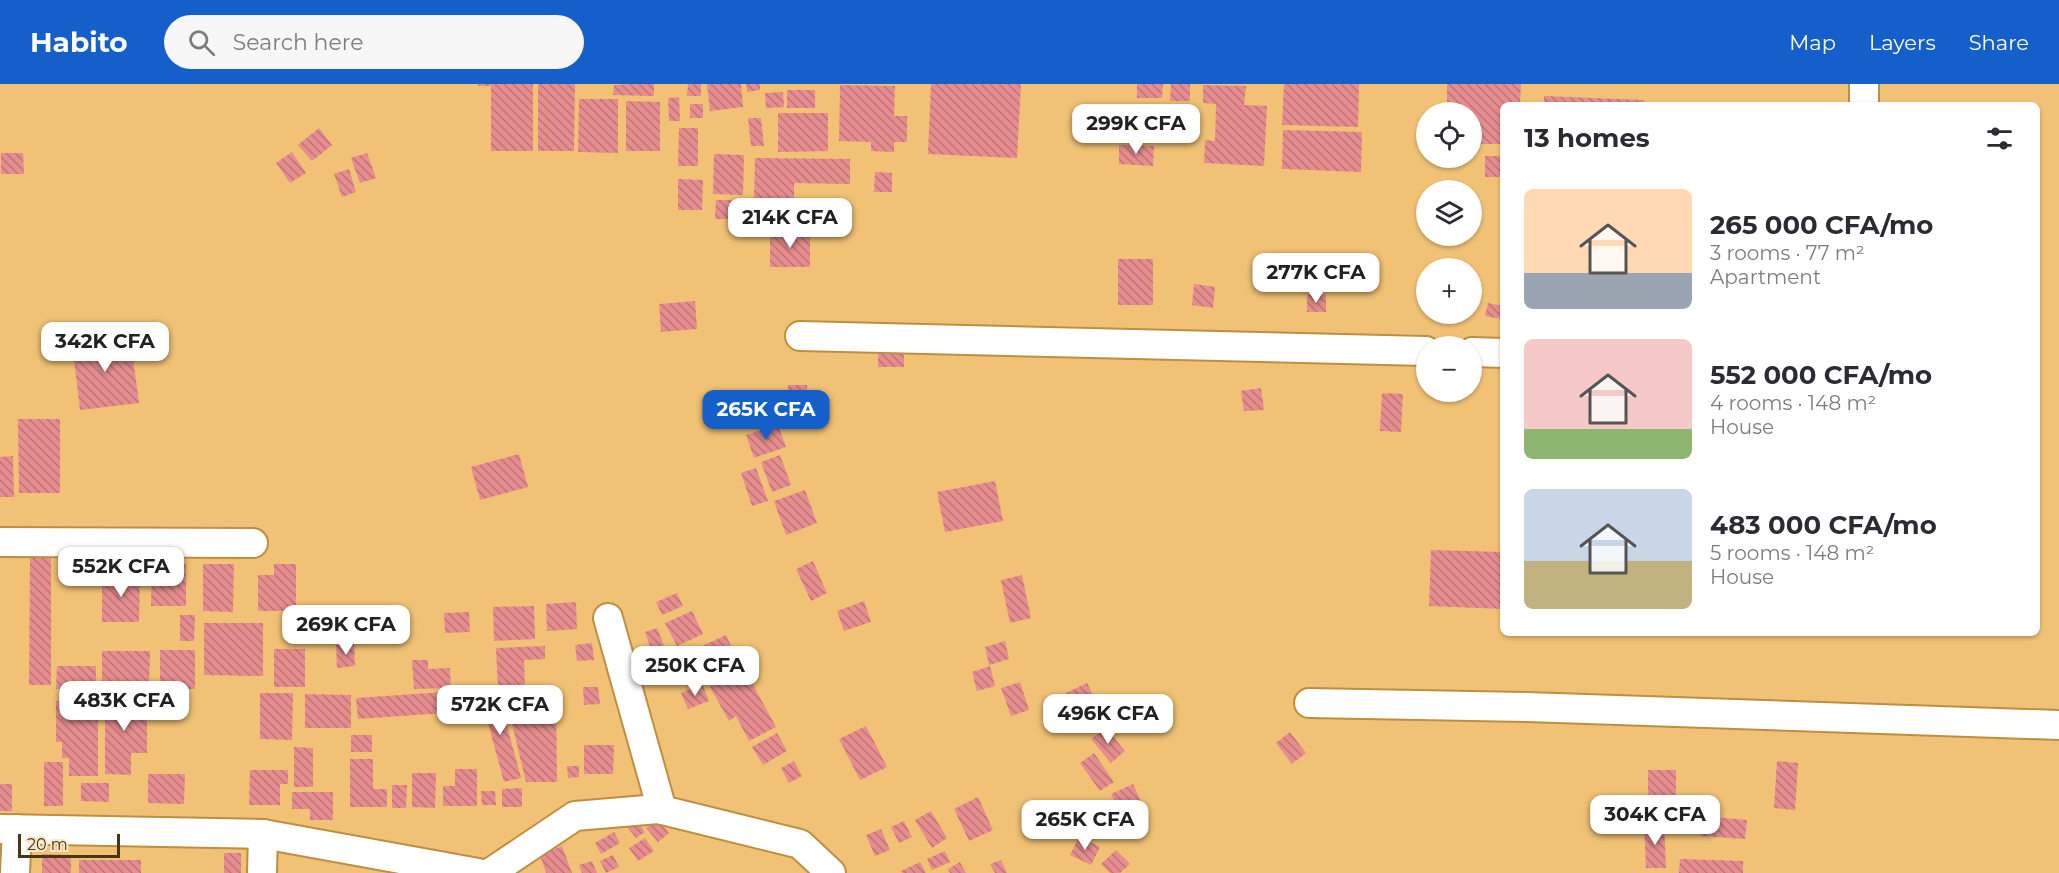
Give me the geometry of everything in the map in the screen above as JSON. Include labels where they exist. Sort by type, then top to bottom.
[{"type":"street","points":[[1864,84],[1864,102]]},
{"type":"street","points":[[800,336],[1416,351]]},
{"type":"street","points":[[1482,352],[1500,353]]},
{"type":"street","points":[[0,542],[253,543]]},
{"type":"street","points":[[608,618],[662,810]]},
{"type":"street","points":[[1309,703],[1539,707],[2059,725]]},
{"type":"street","points":[[490,873],[575,816],[662,810],[800,844],[831,873]]},
{"type":"street","points":[[15,873],[8,829],[263,834],[478,873]]},
{"type":"street","points":[[262,873],[263,834]]},
{"type":"building","points":[[478,84],[533,84],[533,151],[491,151],[491,86],[478,86]]},
{"type":"building","points":[[538,84],[575,84],[574,151],[538,151]]},
{"type":"building","points":[[654,84],[654,96],[613,95],[614,85]]},
{"type":"building","points":[[688,84],[701,84],[701,96],[687,96]]},
{"type":"building","points":[[707,84],[741,84],[743,107],[710,111]]},
{"type":"building","points":[[746,84],[760,84],[760,90],[747,92]]},
{"type":"building","points":[[931,84],[1021,84],[1017,158],[928,154]]},
{"type":"building","points":[[1137,84],[1163,84],[1162,98],[1137,98]]},
{"type":"building","points":[[1171,84],[1190,84],[1190,101],[1170,101]]},
{"type":"building","points":[[1284,84],[1359,84],[1358,127],[1282,125]]},
{"type":"building","points":[[1447,84],[1521,84],[1520,102],[1500,102],[1500,144],[1482,144],[1482,102],[1447,102]]},
{"type":"building","points":[[840,85],[895,86],[894,116],[907,116],[907,142],[894,142],[894,152],[871,151],[871,142],[839,141]]},
{"type":"building","points":[[1203,85],[1246,86],[1244,105],[1267,106],[1264,166],[1204,163],[1205,140],[1215,141],[1216,104],[1203,103]]},
{"type":"building","points":[[787,90],[815,90],[815,108],[787,108]]},
{"type":"building","points":[[783,92],[784,107],[766,108],[765,93]]},
{"type":"building","points":[[1544,96],[1644,100],[1644,102],[1544,102]]},
{"type":"building","points":[[679,97],[680,121],[669,121],[668,98]]},
{"type":"building","points":[[579,99],[618,99],[618,153],[578,152]]},
{"type":"building","points":[[626,101],[660,102],[660,151],[626,151]]},
{"type":"building","points":[[690,104],[703,104],[703,118],[690,118]]},
{"type":"building","points":[[1131,108],[1153,109],[1152,139],[1130,138]]},
{"type":"building","points":[[778,113],[828,113],[828,151],[778,152]]},
{"type":"building","points":[[748,118],[761,118],[764,146],[751,146]]},
{"type":"building","points":[[319,128],[332,145],[312,161],[298,145]]},
{"type":"building","points":[[679,128],[698,128],[698,166],[678,166]]},
{"type":"building","points":[[1283,130],[1362,132],[1361,172],[1282,169]]},
{"type":"building","points":[[1119,145],[1154,146],[1153,166],[1119,164]]},
{"type":"building","points":[[292,152],[306,173],[290,183],[276,163]]},
{"type":"building","points":[[1,153],[23,153],[24,174],[1,174]]},
{"type":"building","points":[[367,153],[376,178],[360,183],[351,158]]},
{"type":"building","points":[[714,154],[744,155],[743,195],[713,194]]},
{"type":"building","points":[[1485,156],[1500,156],[1500,177],[1485,177]]},
{"type":"building","points":[[755,158],[850,159],[850,184],[794,183],[794,200],[754,200]]},
{"type":"building","points":[[349,169],[356,192],[342,197],[334,174]]},
{"type":"building","points":[[875,172],[892,173],[892,192],[874,192]]},
{"type":"building","points":[[678,179],[703,180],[702,210],[678,210]]},
{"type":"building","points":[[716,200],[732,200],[732,219],[715,219]]},
{"type":"building","points":[[742,203],[756,204],[756,221],[742,220]]},
{"type":"building","points":[[761,205],[803,206],[803,219],[782,218],[782,224],[760,224]]},
{"type":"building","points":[[770,231],[810,232],[810,267],[770,267]]},
{"type":"building","points":[[1118,259],[1153,259],[1153,305],[1118,305]]},
{"type":"building","points":[[1194,284],[1215,287],[1213,308],[1192,305]]},
{"type":"building","points":[[1307,295],[1326,295],[1326,312],[1307,312]]},
{"type":"building","points":[[695,301],[697,329],[661,332],[659,304]]},
{"type":"building","points":[[1488,303],[1500,305],[1500,319],[1485,316]]},
{"type":"building","points":[[130,335],[139,403],[80,410],[72,342]]},
{"type":"building","points":[[904,345],[904,367],[878,367],[878,346]]},
{"type":"building","points":[[788,385],[807,385],[807,408],[788,408]]},
{"type":"building","points":[[1261,388],[1264,410],[1244,411],[1241,391]]},
{"type":"building","points":[[1382,393],[1403,394],[1401,432],[1380,431]]},
{"type":"building","points":[[18,419],[60,419],[60,493],[19,493]]},
{"type":"building","points":[[778,425],[786,447],[754,458],[746,435]]},
{"type":"building","points":[[519,454],[528,487],[480,500],[471,467]]},
{"type":"building","points":[[780,455],[791,485],[772,492],[761,462]]},
{"type":"building","points":[[13,456],[14,497],[0,497],[0,457]]},
{"type":"building","points":[[756,468],[768,501],[752,506],[741,473]]},
{"type":"building","points":[[995,481],[1003,521],[945,532],[937,492]]},
{"type":"building","points":[[805,490],[817,523],[786,535],[774,501]]},
{"type":"building","points":[[1431,550],[1500,552],[1500,609],[1429,606]]},
{"type":"building","points":[[30,558],[51,558],[51,685],[29,685]]},
{"type":"building","points":[[813,561],[827,593],[811,601],[796,569]]},
{"type":"building","points":[[152,564],[186,564],[186,606],[151,606]]},
{"type":"building","points":[[203,564],[234,564],[233,612],[203,611]]},
{"type":"building","points":[[274,564],[296,564],[296,611],[258,611],[258,575],[274,575]]},
{"type":"building","points":[[102,575],[140,575],[139,622],[102,622]]},
{"type":"building","points":[[1022,575],[1031,618],[1010,623],[1001,580]]},
{"type":"building","points":[[677,593],[683,606],[662,615],[656,602]]},
{"type":"building","points":[[864,601],[871,622],[844,631],[837,611]]},
{"type":"building","points":[[576,602],[577,629],[547,631],[546,604]]},
{"type":"building","points":[[534,606],[535,639],[494,641],[493,607]]},
{"type":"building","points":[[692,611],[703,634],[677,646],[665,623]]},
{"type":"building","points":[[469,612],[470,632],[445,633],[444,613]]},
{"type":"building","points":[[315,614],[333,614],[334,636],[315,637]]},
{"type":"building","points":[[180,615],[195,615],[194,641],[180,641]]},
{"type":"building","points":[[204,623],[263,623],[263,676],[204,675]]},
{"type":"building","points":[[657,628],[664,645],[651,649],[645,632]]},
{"type":"building","points":[[726,635],[738,661],[712,673],[700,647]]},
{"type":"building","points":[[1005,641],[1009,659],[989,665],[985,647]]},
{"type":"building","points":[[354,643],[355,666],[337,668],[336,645]]},
{"type":"building","points":[[592,643],[594,660],[577,661],[575,645]]},
{"type":"building","points":[[545,646],[545,659],[524,660],[525,687],[498,688],[496,648]]},
{"type":"building","points":[[274,649],[305,649],[305,687],[274,687]]},
{"type":"building","points":[[160,650],[195,650],[195,689],[160,689]]},
{"type":"building","points":[[102,651],[150,651],[149,689],[102,689]]},
{"type":"building","points":[[412,660],[428,660],[428,669],[450,668],[451,688],[414,689]]},
{"type":"building","points":[[57,666],[96,666],[96,689],[56,689]]},
{"type":"building","points":[[990,666],[995,686],[977,691],[972,672]]},
{"type":"building","points":[[744,668],[776,727],[749,741],[736,716],[729,721],[710,687]]},
{"type":"building","points":[[1020,682],[1029,710],[1011,716],[1001,688]]},
{"type":"building","points":[[1087,683],[1095,700],[1075,710],[1066,693]]},
{"type":"building","points":[[702,684],[709,701],[688,709],[681,693]]},
{"type":"building","points":[[583,687],[598,687],[600,704],[584,705]]},
{"type":"building","points":[[497,689],[521,778],[504,782],[480,693]]},
{"type":"building","points":[[444,692],[445,713],[358,719],[356,698]]},
{"type":"building","points":[[260,693],[293,693],[292,740],[260,739]]},
{"type":"building","points":[[305,694],[351,695],[351,728],[305,728]]},
{"type":"building","points":[[105,697],[147,697],[147,753],[131,753],[131,775],[105,774]]},
{"type":"building","points":[[506,698],[556,700],[557,782],[526,782]]},
{"type":"building","points":[[56,701],[98,701],[98,776],[69,776],[69,758],[62,758],[62,742],[56,742]]},
{"type":"building","points":[[866,726],[887,767],[860,780],[839,739]]},
{"type":"building","points":[[1106,728],[1125,751],[1111,763],[1091,739]]},
{"type":"building","points":[[1290,732],[1306,753],[1292,764],[1276,743]]},
{"type":"building","points":[[777,733],[787,751],[763,765],[752,747]]},
{"type":"building","points":[[351,735],[372,735],[372,752],[351,752]]},
{"type":"building","points":[[584,745],[614,745],[613,774],[584,774]]},
{"type":"building","points":[[294,747],[313,748],[313,787],[294,787]]},
{"type":"building","points":[[1094,753],[1114,782],[1100,791],[1080,763]]},
{"type":"building","points":[[350,759],[373,759],[373,789],[387,789],[387,807],[350,807]]},
{"type":"building","points":[[794,761],[802,776],[789,783],[781,768]]},
{"type":"building","points":[[1777,761],[1798,763],[1795,810],[1774,808]]},
{"type":"building","points":[[44,762],[63,762],[63,806],[44,806]]},
{"type":"building","points":[[567,766],[579,766],[579,777],[568,778]]},
{"type":"building","points":[[455,769],[477,769],[477,806],[443,806],[443,786],[455,786]]},
{"type":"building","points":[[250,770],[288,770],[288,784],[280,784],[280,805],[249,805]]},
{"type":"building","points":[[1648,770],[1676,770],[1676,812],[1648,812]]},
{"type":"building","points":[[412,773],[436,773],[435,808],[412,807]]},
{"type":"building","points":[[148,774],[185,774],[184,804],[148,803]]},
{"type":"building","points":[[81,783],[109,783],[109,802],[81,801]]},
{"type":"building","points":[[0,784],[12,784],[12,811],[0,811]]},
{"type":"building","points":[[1133,784],[1148,816],[1126,827],[1111,794]]},
{"type":"building","points":[[392,785],[407,785],[406,808],[392,808]]},
{"type":"building","points":[[522,788],[522,807],[502,807],[502,789]]},
{"type":"building","points":[[481,791],[495,791],[496,805],[482,805]]},
{"type":"building","points":[[292,792],[333,792],[333,820],[310,820],[310,809],[292,809]]},
{"type":"building","points":[[978,797],[993,830],[969,841],[954,809]]},
{"type":"building","points":[[931,811],[947,838],[932,848],[915,820]]},
{"type":"building","points":[[1702,816],[1747,820],[1745,839],[1701,836]]},
{"type":"building","points":[[657,819],[669,833],[658,842],[646,828]]},
{"type":"building","points":[[636,820],[645,832],[636,838],[627,827]]},
{"type":"building","points":[[904,821],[912,837],[899,843],[891,827]]},
{"type":"building","points":[[1644,823],[1664,823],[1666,868],[1646,868]]},
{"type":"building","points":[[881,829],[890,850],[875,856],[866,835]]},
{"type":"building","points":[[614,832],[620,843],[601,854],[595,843]]},
{"type":"building","points":[[1079,837],[1100,847],[1091,865],[1070,855]]},
{"type":"building","points":[[645,838],[654,851],[638,861],[629,848]]},
{"type":"building","points":[[562,846],[572,873],[546,873],[540,855]]},
{"type":"building","points":[[1116,850],[1130,864],[1120,873],[1110,873],[1101,864]]},
{"type":"building","points":[[945,851],[950,862],[932,870],[927,859]]},
{"type":"building","points":[[224,853],[241,853],[241,873],[224,873]]},
{"type":"building","points":[[42,854],[71,855],[71,873],[42,873]]},
{"type":"building","points":[[613,855],[619,867],[606,873],[600,861]]},
{"type":"building","points":[[1680,859],[1743,861],[1743,873],[1679,873]]},
{"type":"building","points":[[79,860],[141,860],[141,873],[79,873]]},
{"type":"building","points":[[1001,860],[1007,873],[995,873],[990,864]]},
{"type":"building","points":[[592,861],[597,873],[582,873],[579,865]]},
{"type":"building","points":[[920,862],[926,873],[902,873],[901,871]]},
{"type":"building","points":[[960,862],[966,873],[950,873],[948,869]]}]
